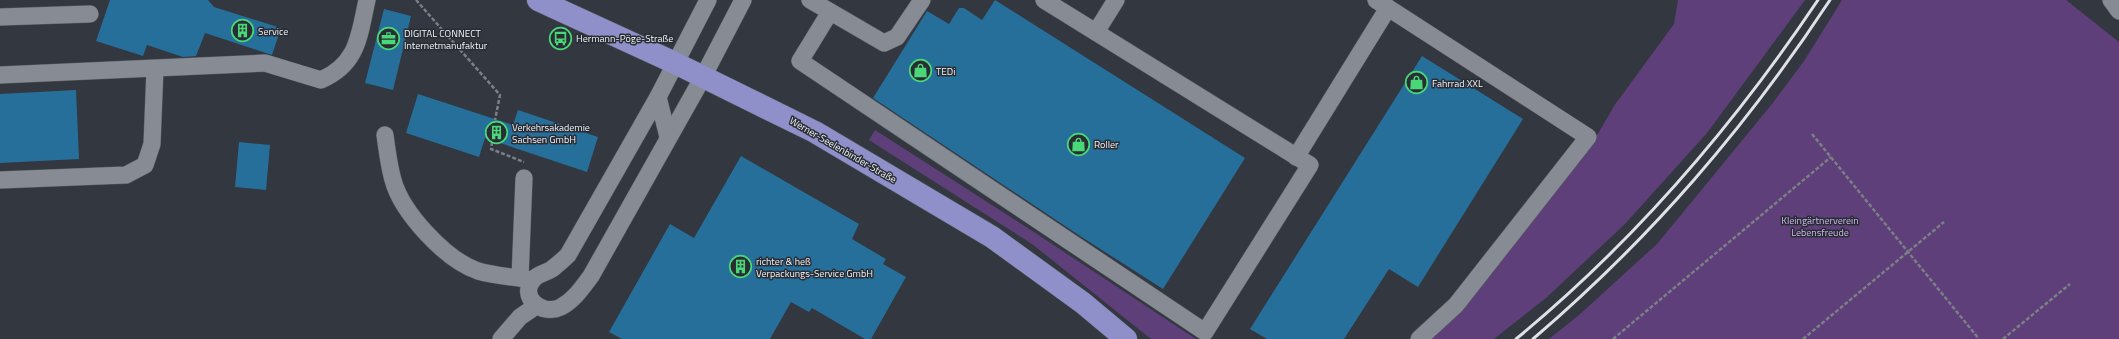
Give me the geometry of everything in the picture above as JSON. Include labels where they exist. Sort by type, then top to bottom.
[{"type":"main road","name":"Werner-Seelenbinder-Straße","points":[[538,0],[675,63],[815,132],[992,237],[1082,303],[1126,339]]},
{"type":"street","points":[[0,75],[265,63],[321,80],[333,74],[347,62],[356,49],[367,0]]},
{"type":"street","points":[[385,135],[393,181],[410,213],[426,233],[457,261],[478,271],[526,279],[552,269],[568,255],[658,97],[708,0]]},
{"type":"street","points":[[524,178],[526,279],[530,296],[536,306],[547,310],[559,308],[569,302],[580,291],[590,276],[703,77],[743,0]]},
{"type":"street","points":[[810,0],[884,43],[898,37],[922,0]]},
{"type":"street","points":[[830,12],[800,61],[1210,336],[1310,165],[1044,0]]},
{"type":"street","points":[[1096,32],[1116,0]]},
{"type":"street","points":[[2111,0],[2119,11]]},
{"type":"street","points":[[1296,157],[1382,4],[1588,137],[1456,305],[1419,339]]},
{"type":"street","points":[[0,17],[90,14]]},
{"type":"street","points":[[0,180],[126,175],[145,165],[152,144],[155,69]]},
{"type":"street","points":[[658,97],[668,137]]},
{"type":"street","points":[[501,339],[520,317],[536,306]]},
{"type":"path","points":[[416,0],[500,95],[495,120]]},
{"type":"path","points":[[1812,134],[1979,339]]},
{"type":"path","points":[[493,136],[491,150],[524,161],[524,178]]},
{"type":"path","points":[[1613,339],[1831,157]]},
{"type":"path","points":[[1803,339],[1944,222]]},
{"type":"path","points":[[2003,339],[2070,284]]},
{"type":"green space","points":[[1678,0],[1805,0],[1707,133],[1625,224],[1546,298],[1494,339],[1430,339],[1462,309],[1599,132],[1614,106],[1674,24]]},
{"type":"green space","name":"Kleingärtnerverein Lebensfreude","points":[[1842,0],[2066,0],[2119,42],[2119,339],[1549,339],[1579,315],[1657,244],[1772,104],[1804,61]]},
{"type":"green space","points":[[875,130],[1037,234],[1196,339],[1151,339],[1032,244],[869,140]]},
{"type":"building","points":[[110,0],[208,0],[214,7],[281,28],[272,55],[205,33],[196,56],[183,57],[147,45],[143,56],[96,41]]},
{"type":"building","name":"Roller","points":[[995,0],[1245,158],[1163,289],[1080,236],[873,98],[927,11],[949,24],[959,8],[964,8],[982,20]]},
{"type":"building","points":[[384,9],[411,16],[393,90],[365,83]]},
{"type":"building","points":[[1422,56],[1523,119],[1418,287],[1389,269],[1344,339],[1267,339],[1250,329]]},
{"type":"building","points":[[76,90],[79,159],[0,163],[0,94]]},
{"type":"building","name":"Verkehrsakademie Sachsen GmbH","points":[[418,94],[513,125],[518,110],[598,137],[587,172],[485,138],[479,157],[406,133]]},
{"type":"building","points":[[239,142],[270,145],[266,190],[235,187]]},
{"type":"building","name":"richter & heß Verpackungs-Service GmbH","points":[[741,156],[859,224],[852,239],[886,259],[883,264],[906,277],[871,339],[865,339],[812,308],[809,312],[791,302],[770,339],[622,339],[609,332],[670,224],[694,238]]},
{"type":"railway","points":[[1516,339],[1560,302],[1601,263],[1679,181],[1716,138],[1751,93],[1818,0]]},
{"type":"railway","points":[[1533,339],[1617,262],[1694,180],[1764,93],[1830,0]]},
{"type":"place","name":"Service","points":[[243,31]]},
{"type":"place","name":"Hermann-Pöge-Straße","points":[[560,38]]},
{"type":"place","name":"DIGITAL CONNECT Internetmanufaktur","points":[[389,39]]},
{"type":"place","name":"TEDi","points":[[920,71]]},
{"type":"place","name":"Fahrrad XXL","points":[[1416,83]]},
{"type":"place","name":"Verkehrsakademie Sachsen GmbH","points":[[497,133]]},
{"type":"place","name":"Roller","points":[[1079,144]]},
{"type":"place","name":"richter & heß Verpackungs-Service GmbH","points":[[741,267]]}]
